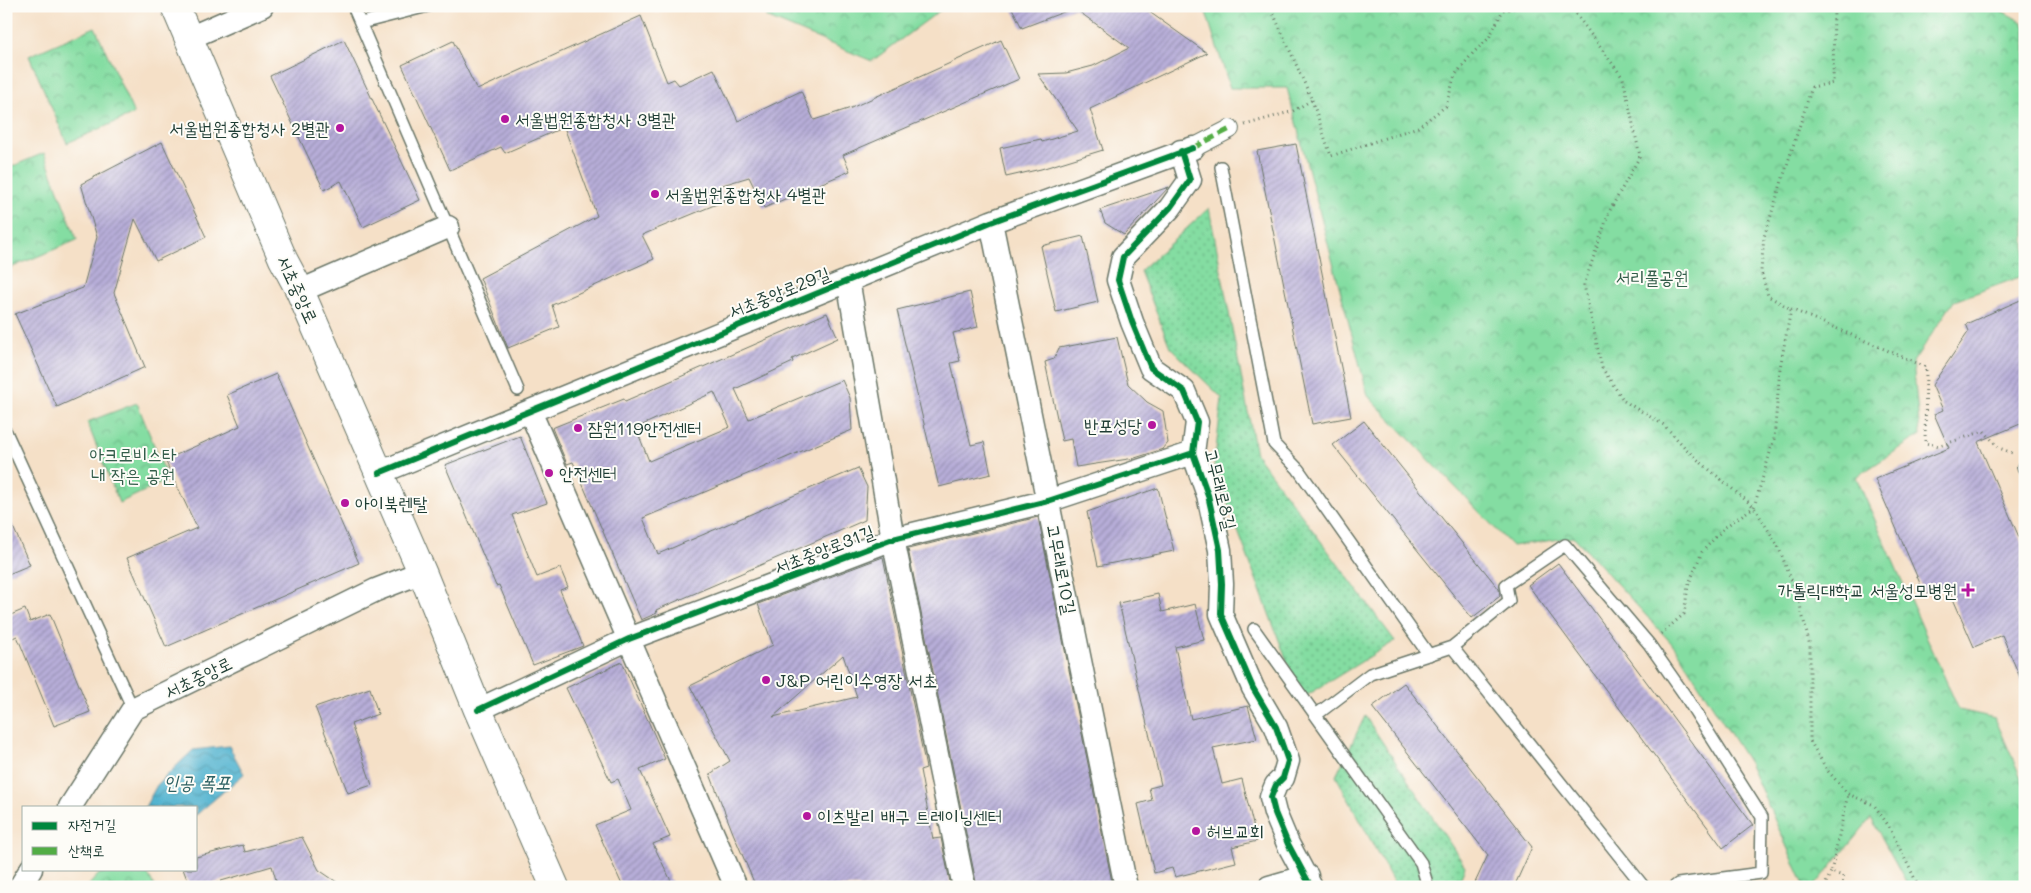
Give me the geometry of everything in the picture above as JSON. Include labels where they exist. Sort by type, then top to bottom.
[{"type":"main road","name":"서초중앙로","points":[[175,6],[283,259],[300,291],[422,572],[478,710],[555,887]]},
{"type":"street","points":[[189,38],[262,6]]},
{"type":"street","points":[[1187,149],[1230,129]]},
{"type":"street","name":"서초중앙로29길","points":[[379,473],[991,222],[1187,149]]},
{"type":"street","name":"고무래로8길","points":[[1187,149],[1190,180],[1170,208],[1124,257],[1118,280],[1132,322],[1151,368],[1184,391],[1197,422],[1193,453],[1208,495],[1220,550],[1222,584],[1220,614],[1253,688],[1276,726],[1288,761],[1283,778],[1276,785],[1271,797],[1275,814],[1288,844],[1309,882]]},
{"type":"street","name":"고무래로10길","points":[[991,222],[1126,887]]},
{"type":"street","points":[[300,291],[448,227]]},
{"type":"street","name":"서초중앙로31길","points":[[848,280],[893,539],[964,887]]},
{"type":"street","points":[[530,411],[736,887]]},
{"type":"street","name":"서초중앙로31길","points":[[478,710],[628,639],[893,539],[1048,501],[1193,453]]},
{"type":"street","name":"서초중앙로","points":[[133,709],[376,590],[422,572]]},
{"type":"street","points":[[71,806],[133,709]]},
{"type":"street","points":[[20,887],[30,870]]},
{"type":"street","points":[[1269,887],[1309,882]]},
{"type":"lane","points":[[353,6],[518,390]]},
{"type":"lane","points":[[361,23],[428,6]]},
{"type":"lane","points":[[1221,167],[1274,444],[1298,469],[1429,655]]},
{"type":"lane","points":[[6,432],[133,709]]},
{"type":"lane","points":[[2025,466],[2023,467],[2025,470]]},
{"type":"lane","points":[[1316,715],[1370,674],[1452,647],[1509,601],[1506,585],[1565,545],[1649,644],[1684,694],[1762,817],[1760,873],[1678,884],[1674,887]]},
{"type":"lane","points":[[1254,630],[1421,863],[1428,887]]},
{"type":"lane","points":[[1452,647],[1644,887]]},
{"type":"lane","points":[[6,882],[12,887]]},
{"type":"path","points":[[1270,6],[1312,100],[1331,156],[1418,127],[1446,106],[1455,75],[1472,52],[1489,38],[1503,10],[1523,7],[1552,8],[1556,6]]},
{"type":"path","points":[[1570,6],[1623,78],[1640,156],[1609,212],[1584,285],[1602,368],[1624,401],[1664,425],[1692,455],[1754,507],[1778,546],[1798,596],[1810,646],[1810,741],[1827,770],[1848,794],[1874,805],[1888,825],[1919,887]]},
{"type":"path","points":[[1834,6],[1833,83],[1812,87],[1764,237],[1761,271],[1768,296],[1791,309],[1926,367],[1925,442],[1939,446],[1984,432],[1999,448],[2016,454]]},
{"type":"path","points":[[1230,129],[1294,111],[1312,100]]},
{"type":"path","points":[[1649,644],[1684,614],[1688,586],[1702,552],[1725,527],[1754,507],[1774,439],[1780,368],[1791,309]]},
{"type":"path","points":[[1824,887],[1831,872],[1848,794]]},
{"type":"path","points":[[1831,872],[1843,876],[1842,887]]},
{"type":"green space","points":[[771,6],[946,6],[872,61],[766,17]]},
{"type":"green space","name":"서리풀공원","points":[[1204,6],[1993,6],[2022,22],[2025,28],[2025,275],[1954,301],[1913,362],[1920,435],[1856,477],[1959,710],[1995,718],[2025,787],[2025,887],[1909,887],[1871,818],[1814,887],[1805,887],[1749,763],[1675,647],[1574,537],[1512,546],[1368,396],[1287,88],[1230,88]]},
{"type":"green space","points":[[95,27],[134,114],[67,143],[29,56]]},
{"type":"green space","points":[[44,153],[77,240],[10,268],[6,258],[6,169]]},
{"type":"green space","points":[[1209,208],[1256,454],[1395,641],[1301,699],[1214,467],[1222,398],[1170,347],[1140,271]]},
{"type":"green space","name":"아크로비스타 내 작은 공원","points":[[137,403],[168,480],[119,503],[87,422]]},
{"type":"green space","points":[[1365,716],[1465,866],[1458,887],[1396,887],[1336,776]]},
{"type":"green space","points":[[116,870],[146,870],[155,887],[87,887],[99,874]]},
{"type":"water","name":"인공 폭포","points":[[229,746],[244,774],[198,813],[198,806],[146,806],[157,785],[193,750]]},
{"type":"building","points":[[1011,6],[1141,6],[1207,53],[1090,109],[1103,150],[1041,169],[1006,177],[1000,148],[1041,139],[1042,142],[1078,131],[1038,74],[1066,73],[1093,66],[1129,48],[1074,8],[1022,28]]},
{"type":"building","name":"서울법원종합청사 4별관","points":[[641,16],[667,82],[674,79],[679,85],[714,69],[738,121],[801,91],[814,120],[851,108],[1001,40],[1019,79],[843,155],[850,171],[764,208],[749,177],[719,186],[724,201],[642,235],[654,259],[552,305],[559,327],[508,348],[480,278],[597,216],[564,127],[505,153],[501,147],[450,170],[402,65],[453,41],[477,90]]},
{"type":"building","name":"서울법원종합청사 2별관","points":[[344,40],[420,200],[363,227],[341,181],[324,190],[270,76]]},
{"type":"building","points":[[162,142],[206,237],[156,261],[135,219],[114,293],[145,367],[57,407],[15,314],[83,288],[97,237],[81,184]]},
{"type":"building","points":[[1296,144],[1351,417],[1312,424],[1257,151]]},
{"type":"building","points":[[1169,187],[1124,235],[1105,223],[1100,210]]},
{"type":"building","points":[[1083,236],[1098,302],[1056,312],[1041,246]]},
{"type":"building","points":[[970,292],[978,327],[953,333],[960,361],[951,363],[971,445],[984,442],[991,474],[939,487],[897,310]]},
{"type":"building","name":"가톨릭대학교 서울성모병원","points":[[2025,298],[2025,422],[1978,442],[2025,551],[2025,689],[2002,635],[1974,647],[1947,585],[1925,595],[1875,479],[1949,448],[1934,414],[1943,410],[1932,385],[1969,331],[1966,324]]},
{"type":"building","points":[[827,313],[838,338],[792,359],[793,362],[735,389],[749,419],[842,380],[850,398],[852,430],[643,518],[658,554],[858,468],[867,487],[865,520],[656,610],[657,613],[641,620],[573,462],[567,464],[552,428],[624,399],[625,401]],"holes":[[[714,392],[730,427],[649,461],[636,428]]]},
{"type":"building","points":[[1117,337],[1128,384],[1147,402],[1163,411],[1168,443],[1163,449],[1135,458],[1076,467],[1071,439],[1062,441],[1045,362],[1054,359],[1059,348]]},
{"type":"building","points":[[276,374],[359,563],[166,647],[127,558],[197,528],[165,460],[240,426],[227,395]]},
{"type":"building","points":[[1364,421],[1499,589],[1500,596],[1472,618],[1333,445]]},
{"type":"building","points":[[520,436],[547,503],[512,515],[537,577],[560,568],[568,587],[560,590],[583,646],[533,665],[499,585],[496,586],[445,465]]},
{"type":"building","points":[[1158,488],[1174,551],[1098,566],[1087,512]]},
{"type":"building","points":[[6,511],[30,565],[6,575]]},
{"type":"building","points":[[1038,517],[1113,887],[977,887],[908,549]]},
{"type":"building","points":[[883,557],[926,768],[920,770],[933,839],[941,838],[951,887],[756,887],[710,774],[730,761],[690,686],[773,645],[758,604]],"holes":[[[843,655],[857,697],[773,717]]]},
{"type":"building","points":[[1558,563],[1753,825],[1723,848],[1528,585]]},
{"type":"building","points":[[1158,594],[1162,612],[1195,604],[1204,640],[1175,647],[1191,719],[1248,706],[1257,739],[1213,748],[1222,784],[1242,779],[1257,841],[1232,847],[1236,862],[1175,877],[1172,868],[1154,873],[1138,804],[1152,800],[1149,788],[1161,785],[1119,603]]},
{"type":"building","points":[[25,609],[30,622],[50,614],[90,712],[54,726],[17,636],[6,641],[6,617]]},
{"type":"building","points":[[622,662],[665,759],[640,770],[670,837],[653,844],[674,887],[623,887],[595,825],[631,810],[618,779],[611,782],[566,688]]},
{"type":"building","points":[[1404,683],[1532,847],[1514,887],[1473,887],[1488,855],[1372,707]]},
{"type":"building","points":[[370,688],[378,714],[351,724],[372,785],[348,793],[315,707]]},
{"type":"building","points":[[302,837],[319,870],[344,887],[307,887],[302,883],[289,887],[278,887],[272,866],[211,884],[213,887],[190,887],[183,870],[198,870],[198,856],[243,845],[245,852]]},
{"type":"marked path","points":[[1193,148],[1230,129]]},
{"type":"cycle path","points":[[379,473],[991,222],[1193,148]]},
{"type":"cycle path","points":[[1181,151],[1190,180],[1170,208],[1123,257],[1118,280],[1132,322],[1151,368],[1184,391],[1197,422],[1193,453],[1208,495],[1220,550],[1221,614],[1253,688],[1276,727],[1288,761],[1283,778],[1276,785],[1271,797],[1275,813],[1288,844],[1311,887]]},
{"type":"cycle path","points":[[478,710],[629,639],[893,539],[1048,501],[1193,453]]},
{"type":"place","name":"서울법원종합청사 3별관","points":[[505,119]]},
{"type":"place","name":"서울법원종합청사 2별관","points":[[340,128]]},
{"type":"place","name":"서울법원종합청사 4별관","points":[[655,194]]},
{"type":"place","name":"반포성당","points":[[1152,425]]},
{"type":"place","name":"잠원119안전센터","points":[[578,428]]},
{"type":"place","name":"안전센터","points":[[549,473]]},
{"type":"place","name":"아이북렌탈","points":[[345,503]]},
{"type":"place","name":"가톨릭대학교 서울성모병원","points":[[1968,590]]},
{"type":"place","name":"J&P 어린이수영장 서초","points":[[766,680]]},
{"type":"place","name":"이츠발리 배구 트레이닝센터","points":[[807,816]]},
{"type":"place","name":"허브교회","points":[[1196,831]]}]
